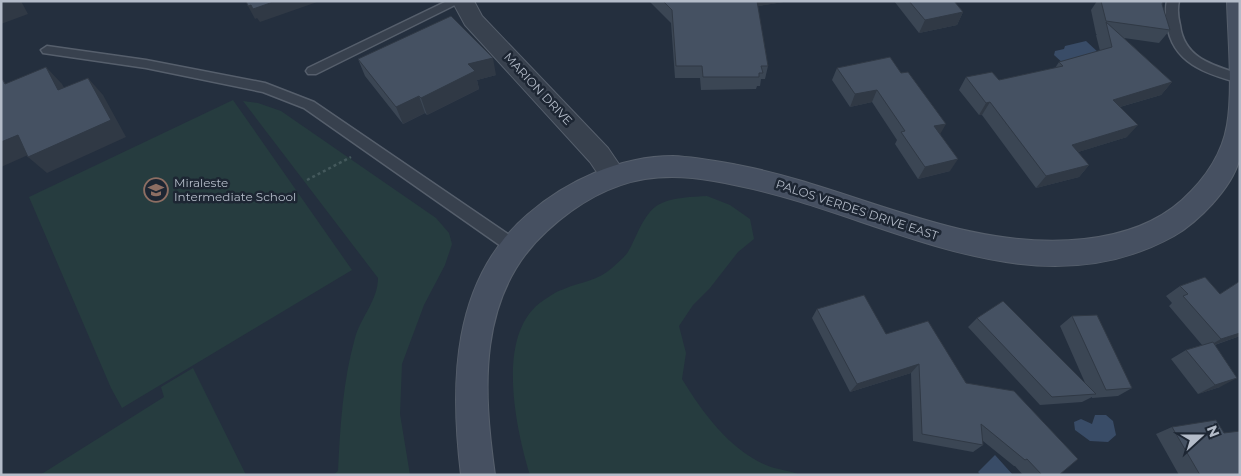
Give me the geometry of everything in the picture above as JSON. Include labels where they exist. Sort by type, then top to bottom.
[{"type":"main road","name":"PALOS VERDES DRIVE EAST","points":[[478,475],[472,434],[472,346],[488,290],[513,246],[551,210],[614,176],[632,170],[663,166],[744,175],[797,188],[928,235],[988,248],[1051,256],[1088,252],[1123,245],[1165,228],[1191,210],[1217,180],[1239,127],[1238,1]]},
{"type":"street","name":"MARION DRIVE","points":[[463,1],[473,20],[597,152],[614,176]]},
{"type":"lane","points":[[312,71],[457,1]]},
{"type":"lane","points":[[1173,1],[1173,34],[1184,53],[1202,66],[1240,80]]},
{"type":"lane","points":[[47,50],[146,64],[282,93],[309,105],[513,246]]},
{"type":"path","points":[[307,180],[354,155]]},
{"type":"green space","points":[[233,100],[352,270],[122,408],[111,388],[29,197]]},
{"type":"green space","points":[[243,101],[258,103],[281,111],[436,218],[449,233],[452,244],[445,265],[424,305],[402,364],[400,414],[410,475],[333,475],[338,471],[343,404],[351,354],[358,330],[375,294],[378,278]]},
{"type":"green space","points":[[707,196],[730,205],[750,219],[754,239],[738,252],[710,288],[693,305],[679,326],[686,353],[682,379],[708,417],[740,450],[766,465],[800,475],[530,475],[519,433],[513,382],[514,357],[519,334],[528,315],[556,292],[595,279],[612,268],[628,252],[650,212],[662,203],[684,198]]},
{"type":"green space","points":[[193,368],[246,475],[40,475],[164,397],[161,387]]},
{"type":"water","points":[[1086,41],[1099,53],[1065,65],[1054,55],[1055,51],[1064,49],[1065,46]]},
{"type":"water","points":[[1095,415],[1106,415],[1113,421],[1116,435],[1108,442],[1090,441],[1075,430],[1074,422],[1081,419],[1092,424]]},
{"type":"water","points":[[995,455],[1013,475],[981,475],[978,472]]},
{"type":"building","points":[[246,1],[276,1],[253,9],[251,5],[248,6]]},
{"type":"building","points":[[663,1],[757,1],[768,66],[761,66],[763,73],[759,73],[759,77],[703,77],[702,66],[676,66],[672,10]]},
{"type":"building","points":[[909,1],[954,1],[963,12],[925,20]]},
{"type":"building","points":[[1101,1],[1163,1],[1162,4],[1170,30],[1106,21]]},
{"type":"building","points":[[451,16],[493,58],[468,64],[475,71],[421,98],[419,96],[396,107],[358,59]]},
{"type":"building","points":[[1106,22],[1172,82],[1113,100],[1138,125],[1072,145],[1089,165],[1046,176],[990,102],[986,103],[966,77],[992,72],[999,80],[1063,66],[1059,62],[1112,47]]},
{"type":"building","points":[[890,57],[901,73],[908,72],[946,124],[934,126],[958,159],[925,167],[901,132],[905,131],[877,90],[855,94],[837,68]]},
{"type":"building","points":[[46,67],[58,90],[88,78],[111,120],[28,157],[18,135],[1,142],[1,80],[5,84]]},
{"type":"building","points":[[1205,277],[1220,294],[1240,281],[1240,333],[1221,339],[1183,296],[1188,294],[1180,286]]},
{"type":"building","points":[[864,295],[886,334],[928,321],[966,383],[1014,391],[1078,459],[1059,475],[1042,475],[1027,459],[1025,460],[981,424],[983,445],[922,434],[919,364],[857,384],[817,309]]},
{"type":"building","points":[[1003,301],[1096,394],[1052,397],[977,318]]},
{"type":"building","points":[[1097,315],[1132,388],[1106,390],[1072,316]]},
{"type":"building","points":[[1213,342],[1237,378],[1215,385],[1186,350]]},
{"type":"building","points":[[1216,420],[1224,433],[1240,431],[1240,475],[1200,475],[1172,427]]},
{"type":"place","name":"Miraleste Intermediate School","points":[[156,190]]}]
